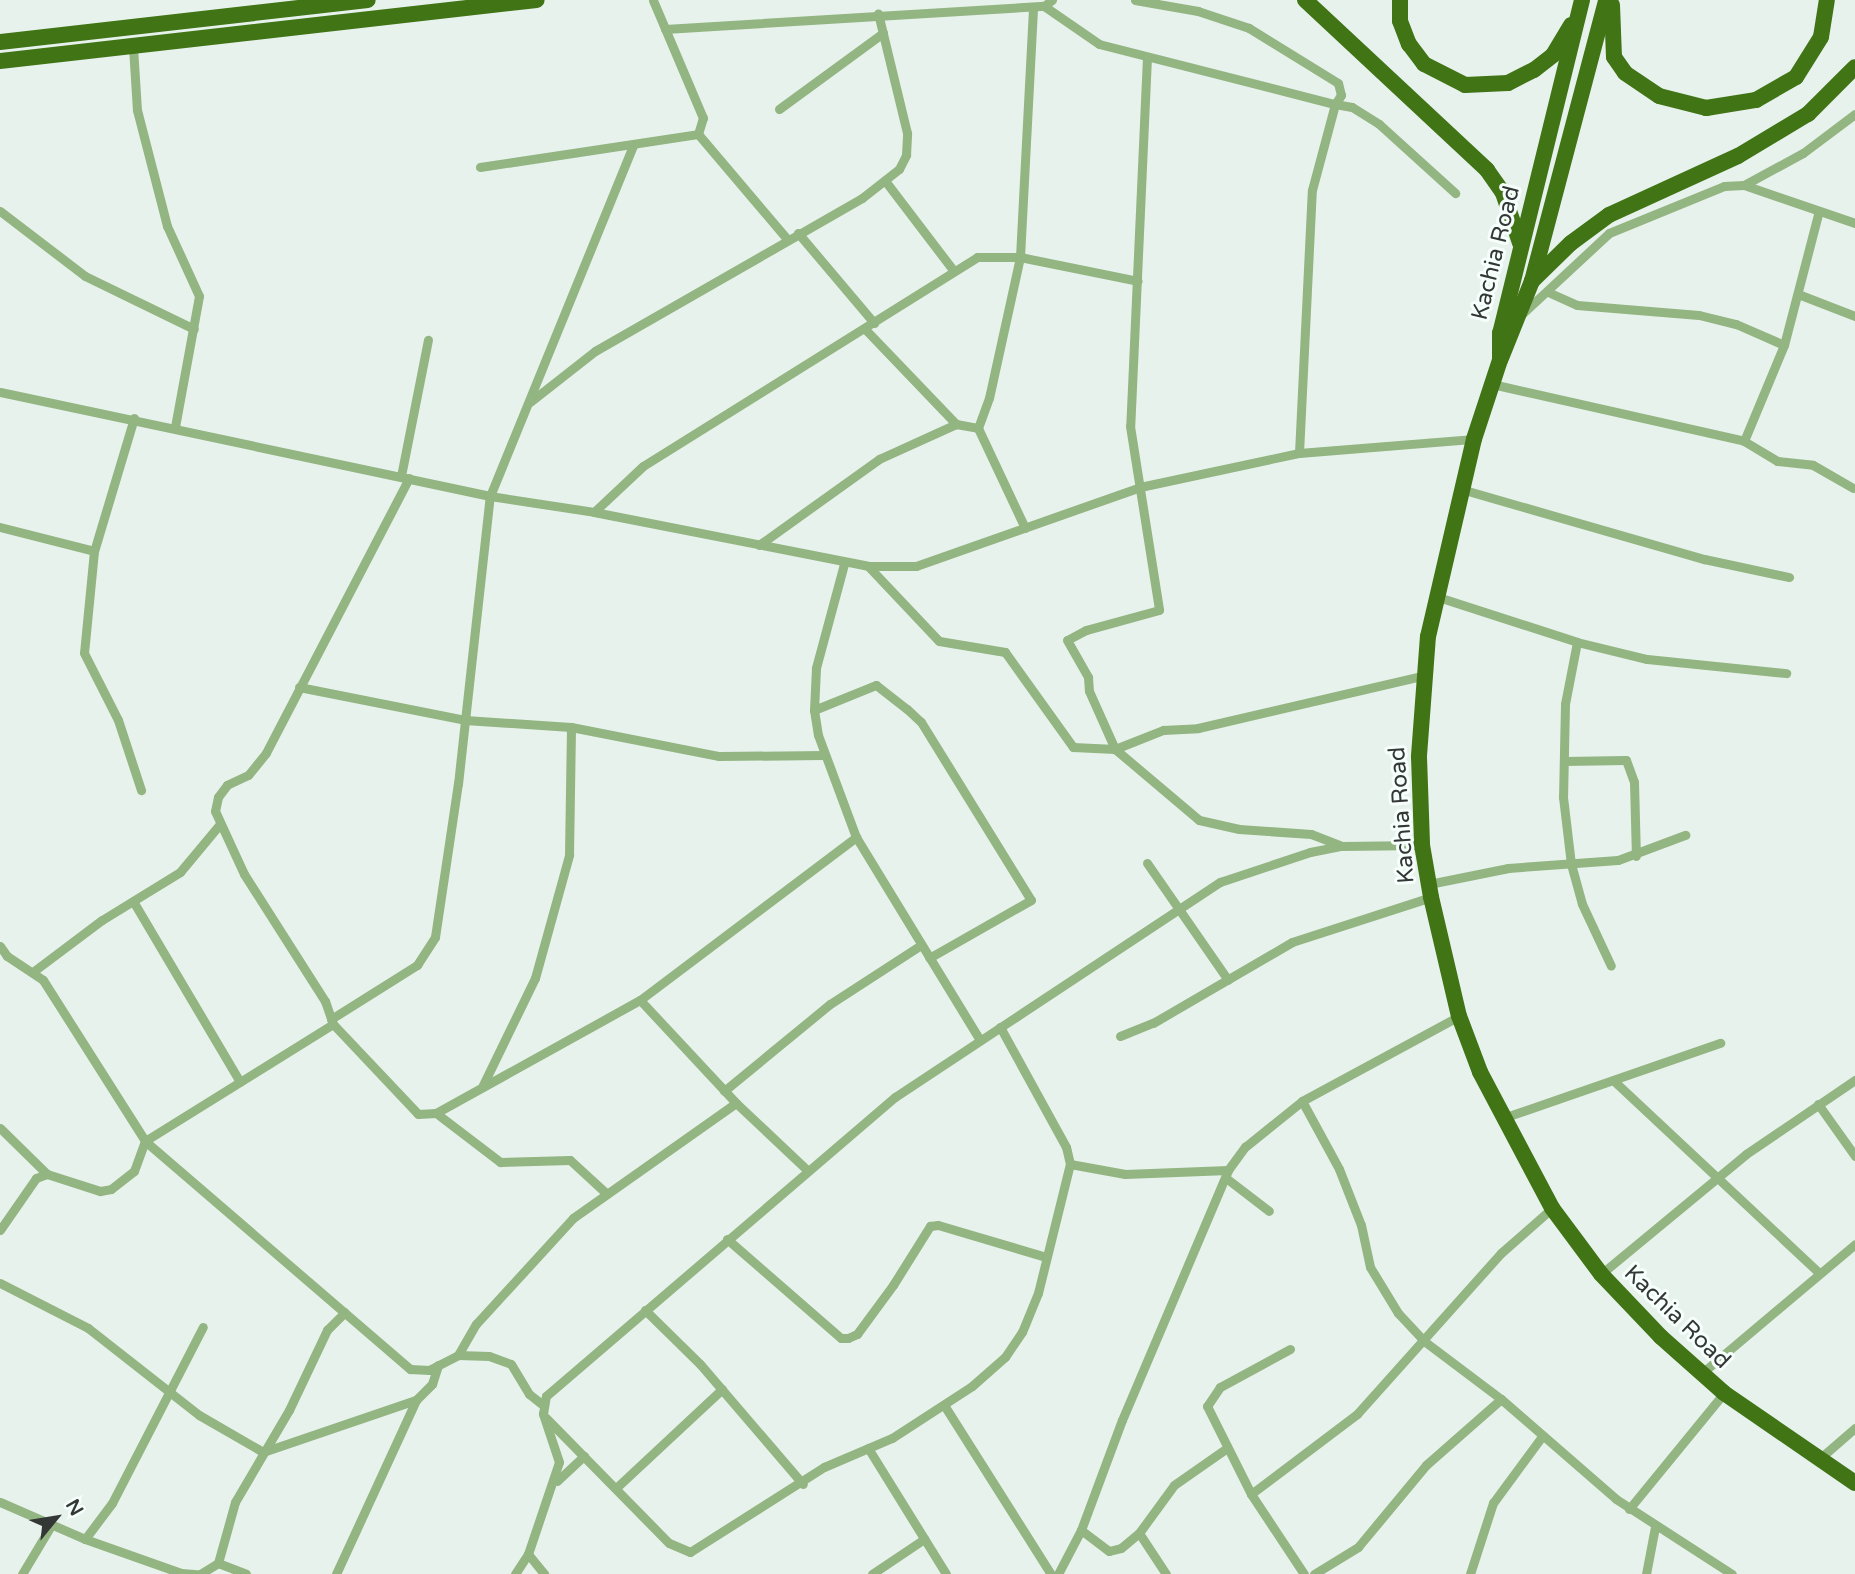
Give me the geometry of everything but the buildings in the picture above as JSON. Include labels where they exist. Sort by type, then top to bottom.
[{"type":"highway","points":[[0,43],[368,0]]},
{"type":"highway","points":[[0,61],[537,0]]},
{"type":"highway","points":[[1305,0],[1487,170],[1503,193],[1521,246]]},
{"type":"highway","points":[[1400,0],[1400,21],[1409,44],[1424,64],[1444,78],[1488,87],[1517,79],[1553,55],[1581,5]]},
{"type":"highway","points":[[1500,360],[1532,281],[1606,0]]},
{"type":"highway","points":[[1612,0],[1610,35],[1614,57],[1625,73],[1659,96],[1706,108],[1756,100],[1796,77],[1821,37],[1827,0]]},
{"type":"highway","name":"Kachia Road","points":[[1581,5],[1500,333],[1500,360],[1474,439],[1435,596],[1423,676],[1419,757],[1422,845],[1430,891],[1459,1016],[1501,1119],[1552,1208],[1601,1274],[1724,1393],[1855,1483]]},
{"type":"highway","points":[[1532,281],[1571,243],[1609,215],[1738,156],[1808,114],[1855,66]]},
{"type":"street","points":[[653,0],[703,118],[698,134]]},
{"type":"street","points":[[1135,0],[1198,11],[1249,28],[1338,83],[1341,95],[1335,103],[1312,190],[1299,453]]},
{"type":"street","points":[[666,29],[878,13],[1033,7],[1048,3],[1099,44],[1352,107],[1379,124],[1455,193]]},
{"type":"street","points":[[1025,528],[978,428],[989,398],[1020,257],[1033,7]]},
{"type":"street","points":[[529,403],[595,351],[886,183],[906,155],[906,133],[878,13]]},
{"type":"street","points":[[779,109],[883,33]]},
{"type":"street","points":[[133,47],[137,110],[167,226],[199,296],[175,427]]},
{"type":"street","points":[[1147,57],[1139,281],[1130,426],[1159,610],[1086,630],[1067,640],[1088,677],[1089,691],[1115,749],[1199,820],[1239,829],[1311,834],[1341,846]]},
{"type":"street","points":[[1744,185],[1803,153],[1855,114]]},
{"type":"street","points":[[480,167],[633,146],[698,134]]},
{"type":"street","points":[[698,134],[788,239]]},
{"type":"street","points":[[0,1128],[47,1174],[100,1191],[111,1189],[134,1171],[145,1141],[417,965],[435,937],[466,720],[490,496],[633,146]]},
{"type":"street","points":[[886,183],[953,270]]},
{"type":"street","points":[[1520,315],[1548,292],[1586,250],[1609,233],[1724,186],[1744,185],[1855,223]]},
{"type":"street","points":[[0,211],[85,276],[194,330]]},
{"type":"street","points":[[1744,441],[1784,345],[1819,211]]},
{"type":"street","points":[[798,233],[874,323]]},
{"type":"street","points":[[594,512],[643,466],[977,257],[1020,257],[1139,281]]},
{"type":"street","points":[[1548,292],[1577,305],[1699,315],[1736,324],[1784,345]]},
{"type":"street","points":[[1798,294],[1855,316]]},
{"type":"street","points":[[865,329],[956,425]]},
{"type":"street","points":[[428,340],[405,477],[256,768],[227,785],[218,797],[219,824],[332,1021],[418,1114],[436,1113],[640,1000],[856,837]]},
{"type":"street","points":[[1492,384],[1744,441],[1777,461],[1813,465],[1853,488]]},
{"type":"street","points":[[0,392],[134,418],[490,496],[594,512],[844,564],[868,566],[916,566],[1140,487],[1299,453],[1474,439]]},
{"type":"street","points":[[134,418],[94,551],[84,653],[118,720],[141,790]]},
{"type":"street","points":[[759,545],[879,459],[956,425],[978,428]]},
{"type":"street","points":[[1461,489],[1704,559],[1789,577]]},
{"type":"street","points":[[0,527],[94,551]]},
{"type":"street","points":[[844,564],[816,668],[814,710],[824,755],[856,837],[980,1040]]},
{"type":"street","points":[[868,566],[939,641],[1005,652],[1073,747],[1115,749],[1163,730],[1198,728],[1423,676]]},
{"type":"street","points":[[1435,596],[1577,642],[1647,659],[1786,673]]},
{"type":"street","points":[[1577,642],[1564,704],[1564,761],[1571,864],[1582,904],[1611,966]]},
{"type":"street","points":[[814,710],[876,685],[921,722],[1031,900],[929,958]]},
{"type":"street","points":[[299,687],[466,720],[571,727],[719,756],[824,755]]},
{"type":"street","points":[[483,1085],[536,978],[569,855],[571,727]]},
{"type":"street","points":[[1564,761],[1626,760],[1634,782],[1636,856]]},
{"type":"street","points":[[34,971],[187,866],[219,824]]},
{"type":"street","points":[[1119,1035],[1153,1023],[1292,942],[1328,927],[1430,891],[1508,868],[1636,856],[1685,835]]},
{"type":"street","points":[[543,1409],[645,1310],[895,1097],[1180,905],[1262,866],[1341,846],[1422,845]]},
{"type":"street","points":[[1147,863],[1180,905],[1228,980]]},
{"type":"street","points":[[134,901],[240,1082]]},
{"type":"street","points":[[724,1091],[830,1004],[921,945]]},
{"type":"street","points":[[0,946],[6,956],[34,971],[145,1141],[410,1369],[419,1372],[458,1355],[489,1356],[511,1364],[529,1394],[584,1456],[669,1543],[690,1552],[803,1484],[824,1467],[868,1448],[944,1405],[1005,1357],[1028,1319],[1070,1164],[1066,1147],[1000,1027]]},
{"type":"street","points":[[640,1000],[724,1091],[807,1170]]},
{"type":"street","points":[[1058,1574],[1081,1530],[1122,1420],[1227,1174],[1245,1147],[1302,1101],[1459,1016]]},
{"type":"street","points":[[1501,1119],[1720,1043]]},
{"type":"street","points":[[1601,1274],[1718,1177],[1855,1080]]},
{"type":"street","points":[[1614,1081],[1819,1273]]},
{"type":"street","points":[[1302,1101],[1339,1168],[1361,1225],[1370,1267],[1398,1313],[1424,1341],[1501,1399],[1629,1509],[1732,1574]]},
{"type":"street","points":[[458,1355],[476,1324],[548,1243],[607,1194],[736,1103]]},
{"type":"street","points":[[1818,1104],[1855,1156]]},
{"type":"street","points":[[436,1113],[500,1161],[570,1160],[607,1194]]},
{"type":"street","points":[[1070,1164],[1125,1174],[1227,1174],[1269,1211]]},
{"type":"street","points":[[0,1230],[30,1186],[47,1174]]},
{"type":"street","points":[[1251,1494],[1357,1414],[1501,1253],[1552,1208]]},
{"type":"street","points":[[727,1239],[841,1338],[857,1334],[930,1226],[938,1224],[1046,1257]]},
{"type":"street","points":[[1702,1373],[1855,1244]]},
{"type":"street","points":[[0,1283],[88,1328],[199,1415],[263,1452],[416,1400]]},
{"type":"street","points":[[645,1310],[722,1389],[803,1484]]},
{"type":"street","points":[[0,1502],[85,1539],[181,1573],[198,1574],[218,1563],[236,1502],[289,1410],[327,1330],[345,1312]]},
{"type":"street","points":[[85,1539],[112,1503],[203,1327]]},
{"type":"street","points":[[1290,1349],[1220,1387],[1207,1406],[1251,1494],[1304,1574]]},
{"type":"street","points":[[336,1574],[416,1400],[432,1384],[438,1365]]},
{"type":"street","points":[[616,1488],[722,1389]]},
{"type":"street","points":[[1629,1509],[1724,1393]]},
{"type":"street","points":[[1314,1574],[1359,1547],[1426,1465],[1501,1399]]},
{"type":"street","points":[[944,1405],[1051,1574]]},
{"type":"street","points":[[515,1574],[528,1554],[556,1482],[559,1452],[543,1409]]},
{"type":"street","points":[[1818,1460],[1855,1428]]},
{"type":"street","points":[[1470,1574],[1493,1503],[1543,1435]]},
{"type":"street","points":[[868,1448],[946,1574]]},
{"type":"street","points":[[1081,1530],[1109,1551],[1121,1548],[1139,1533],[1174,1485],[1227,1448]]},
{"type":"street","points":[[556,1482],[584,1456]]},
{"type":"street","points":[[22,1574],[52,1524]]},
{"type":"street","points":[[1646,1574],[1654,1527]]},
{"type":"street","points":[[1139,1533],[1166,1574]]},
{"type":"street","points":[[872,1574],[924,1539]]},
{"type":"street","points":[[528,1554],[544,1574]]},
{"type":"street","points":[[218,1563],[246,1574]]}]
